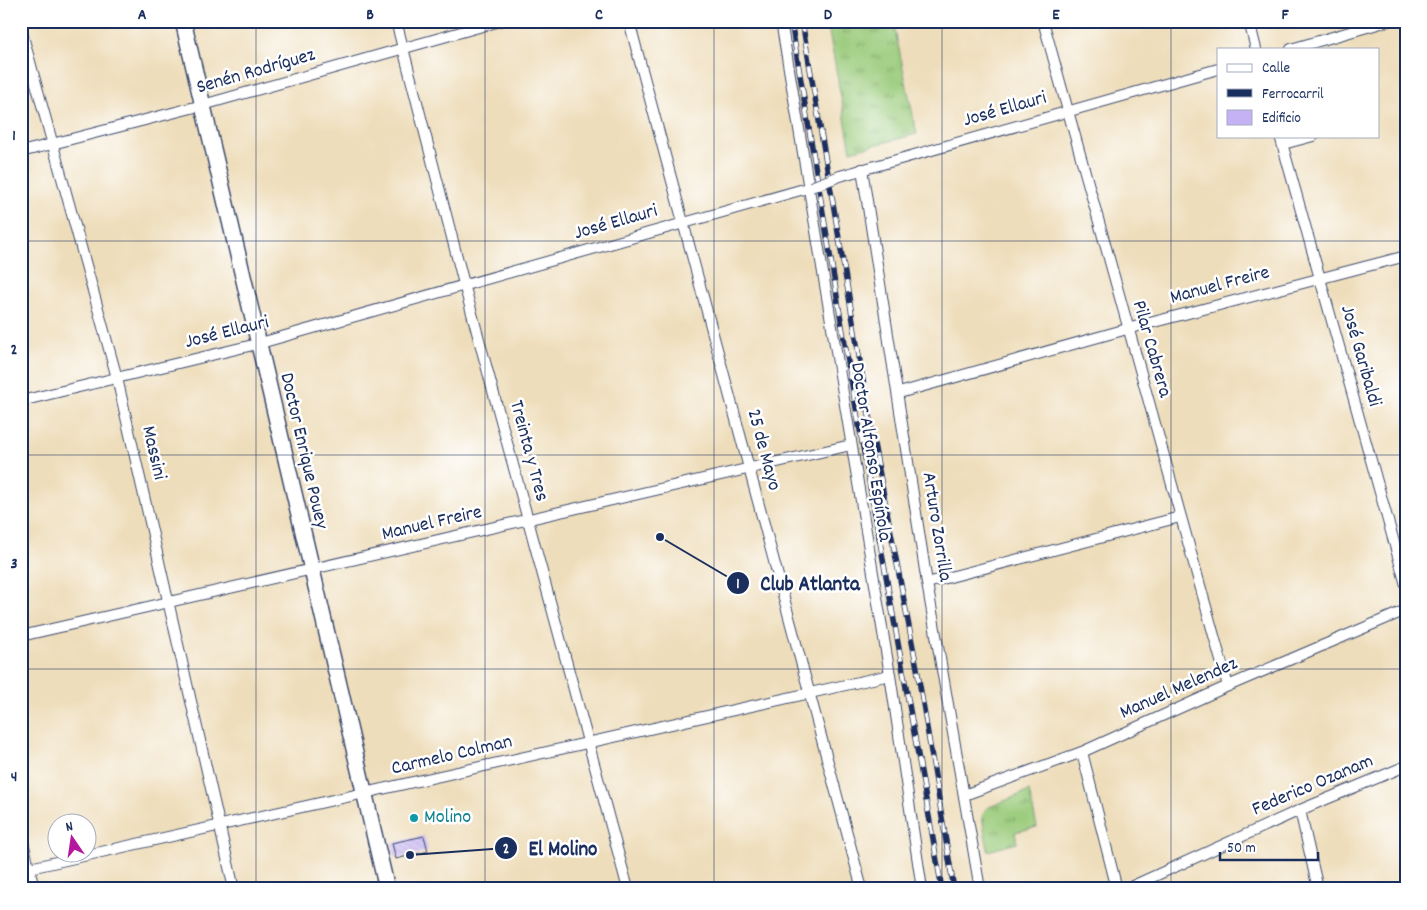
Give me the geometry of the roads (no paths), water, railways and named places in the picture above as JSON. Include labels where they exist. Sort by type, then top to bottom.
[{"type":"street","name":"Doctor Enrique Pouey","points":[[183,21],[257,344],[366,794],[387,889]]},
{"type":"street","name":"Treinta y Tres","points":[[396,21],[464,284],[628,889]]},
{"type":"street","name":"Senén Rodríguez","points":[[21,152],[203,106],[500,21]]},
{"type":"street","name":"25 de Mayo","points":[[629,21],[862,889]]},
{"type":"street","name":"Doctor Alfonso Espínola","points":[[781,21],[890,674],[922,889]]},
{"type":"street","name":"Pilar Cabrera","points":[[1043,21],[1127,329],[1228,686]]},
{"type":"street","points":[[1249,21],[1256,48]]},
{"type":"street","points":[[1294,48],[1388,21]]},
{"type":"street","name":"Massini","points":[[21,30],[118,378],[234,889]]},
{"type":"street","name":"José Ellauri","points":[[21,401],[257,344],[810,187],[862,169],[1217,69]]},
{"type":"street","points":[[1281,140],[1297,138]]},
{"type":"street","name":"José Garibaldi","points":[[1281,140],[1406,585]]},
{"type":"street","name":"Arturo Zorrilla","points":[[862,169],[927,583],[980,889]]},
{"type":"street","name":"Manuel Freire","points":[[898,393],[1127,329],[1406,256]]},
{"type":"street","name":"Manuel Freire","points":[[21,636],[851,445]]},
{"type":"street","points":[[927,583],[1180,518]]},
{"type":"street","name":"Manuel Melendez","points":[[964,795],[1082,752],[1228,686],[1406,610]]},
{"type":"street","name":"Carmelo Colman","points":[[25,869],[366,794],[890,674]]},
{"type":"street","points":[[1082,752],[1117,889]]},
{"type":"street","name":"Federico Ozanam","points":[[1126,889],[1300,810],[1406,766]]},
{"type":"street","points":[[1300,810],[1318,889]]},
{"type":"street","points":[[21,833],[25,869],[34,889]]},
{"type":"railway","points":[[791,21],[851,380],[942,889]]},
{"type":"railway","points":[[802,21],[874,444],[917,668],[954,889]]},
{"type":"place","name":"Club Atlanta","points":[[660,537]]},
{"type":"place","name":"Molino","points":[[414,818]]},
{"type":"place","name":"El Molino","points":[[410,855]]}]
